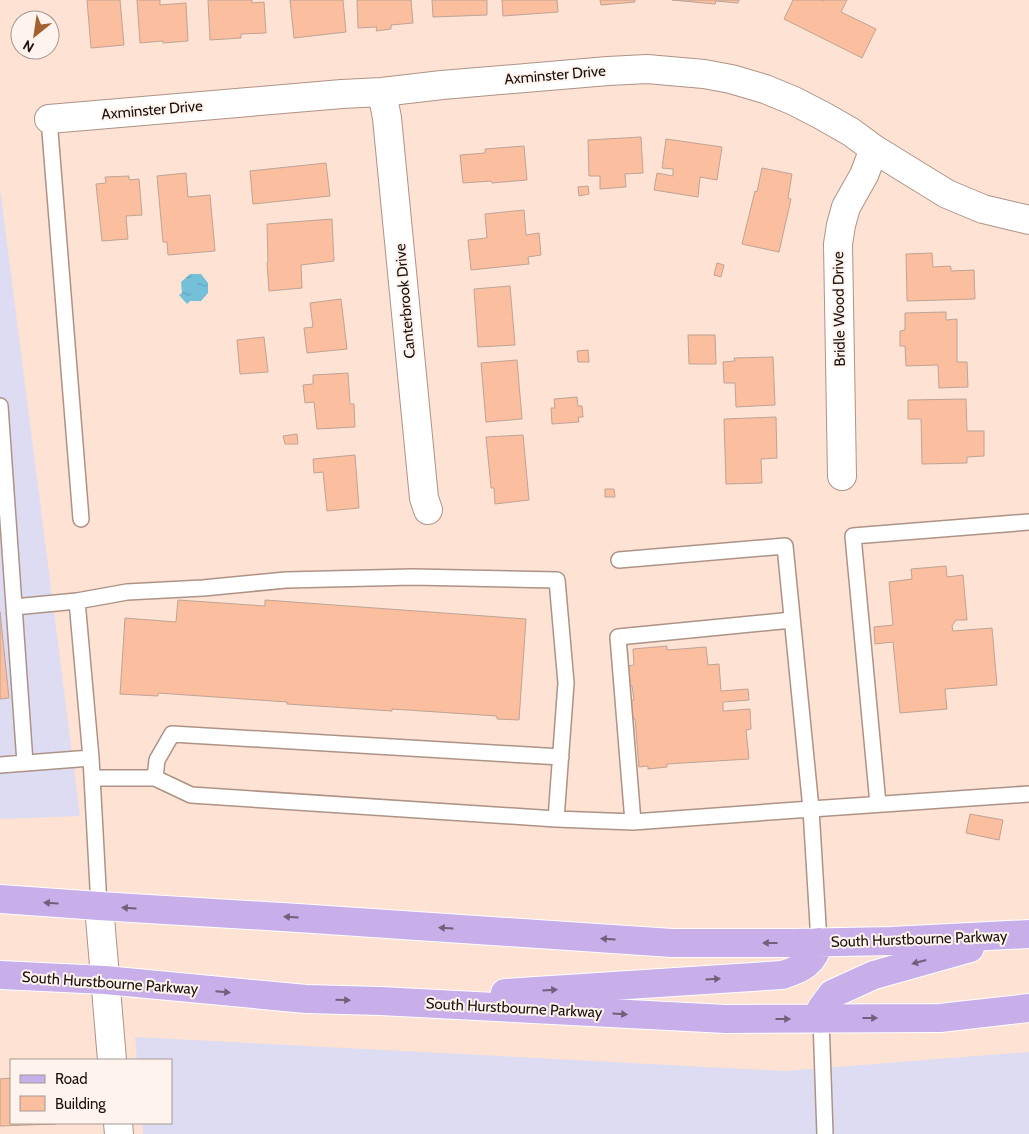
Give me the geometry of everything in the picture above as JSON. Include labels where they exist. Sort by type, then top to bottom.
[{"type":"main road","name":"South Hurstbourne Parkway","points":[[0,899],[672,943],[891,941],[1023,935]]},
{"type":"main road","points":[[821,1018],[821,1009],[832,994],[874,975],[1023,935]]},
{"type":"main road","points":[[380,1001],[782,975],[803,967],[811,960],[819,942]]},
{"type":"main road","name":"South Hurstbourne Parkway","points":[[0,975],[105,980],[306,999],[380,1001],[726,1019],[940,1018],[1029,1008]]},
{"type":"street","name":"Axminster Drive","points":[[49,119],[382,92],[608,71],[647,69],[704,74],[731,79],[765,89],[794,101],[851,132],[874,149],[948,194],[984,209],[1029,220]]},
{"type":"street","name":"Canterbrook Drive","points":[[382,92],[388,118],[424,498],[428,510]]},
{"type":"street","name":"Bridle Wood Drive","points":[[842,476],[838,244],[846,207],[864,175],[874,149]]},
{"type":"street","points":[[100,906],[112,1059]]},
{"type":"lane","points":[[49,119],[81,518]]},
{"type":"lane","points":[[0,406],[26,763]]},
{"type":"lane","points":[[878,804],[853,536],[1029,522]]},
{"type":"lane","points":[[619,560],[784,546],[811,809],[819,942]]},
{"type":"lane","points":[[14,607],[77,601],[127,592],[203,588],[286,580],[413,577],[557,580],[566,683],[556,820]]},
{"type":"lane","points":[[77,601],[91,758],[100,906]]},
{"type":"lane","points":[[633,822],[618,636],[792,620]]},
{"type":"lane","points":[[155,778],[157,760],[172,734],[560,757]]},
{"type":"lane","points":[[0,765],[91,758]]},
{"type":"lane","points":[[92,778],[155,778],[191,795],[556,820],[633,822],[1029,794]]},
{"type":"lane","points":[[821,1018],[824,1134]]},
{"type":"shaded area","points":[[0,188],[80,816],[0,819]]},
{"type":"shaded area","points":[[135,1037],[785,1071],[1029,1052],[1029,1134],[143,1134],[142,1124],[172,1124],[172,1059],[137,1059]]},
{"type":"water","points":[[190,274],[201,274],[208,283],[208,293],[201,301],[190,301],[187,304],[179,295],[182,293],[181,282]]},
{"type":"building","points":[[87,0],[120,0],[124,45],[91,48]]},
{"type":"building","points":[[137,0],[160,0],[160,5],[186,3],[188,41],[140,43]]},
{"type":"building","points":[[208,0],[252,0],[252,3],[264,2],[266,33],[241,34],[241,38],[210,40]]},
{"type":"building","points":[[290,0],[343,0],[346,32],[294,38]]},
{"type":"building","points":[[357,0],[411,0],[413,23],[391,25],[391,29],[376,31],[377,27],[358,28]]},
{"type":"building","points":[[432,0],[487,0],[487,15],[433,17]]},
{"type":"building","points":[[502,0],[557,0],[558,12],[503,16]]},
{"type":"building","points":[[600,0],[635,0],[635,2],[601,5]]},
{"type":"building","points":[[672,0],[739,0],[738,3],[716,1],[715,4]]},
{"type":"building","points":[[793,0],[847,0],[841,12],[876,29],[862,58],[784,19]]},
{"type":"building","points":[[641,137],[643,173],[625,174],[626,187],[600,189],[600,176],[589,176],[588,140]]},
{"type":"building","points":[[666,139],[722,147],[717,180],[700,177],[698,197],[654,190],[657,173],[673,176],[673,169],[662,168]]},
{"type":"building","points":[[524,146],[527,180],[463,183],[460,155],[485,153],[485,149]]},
{"type":"building","points":[[326,163],[330,196],[253,204],[250,171]]},
{"type":"building","points":[[762,168],[792,174],[788,198],[791,199],[779,252],[742,244]]},
{"type":"building","points":[[186,173],[188,197],[210,195],[215,251],[168,255],[167,242],[163,242],[157,176]]},
{"type":"building","points":[[129,176],[129,180],[139,179],[142,215],[126,216],[128,239],[102,241],[96,184],[106,183],[105,177]]},
{"type":"building","points":[[588,186],[589,194],[579,196],[578,187]]},
{"type":"building","points":[[524,210],[526,235],[539,233],[541,255],[528,257],[529,264],[471,270],[468,240],[487,238],[485,214]]},
{"type":"building","points":[[332,219],[334,261],[301,265],[302,288],[269,291],[267,224]]},
{"type":"building","points":[[932,253],[933,267],[950,266],[951,271],[974,270],[975,299],[907,301],[906,254]]},
{"type":"building","points":[[717,263],[724,265],[721,277],[714,275]]},
{"type":"building","points":[[510,286],[515,345],[478,347],[474,289]]},
{"type":"building","points":[[341,299],[347,349],[307,353],[304,328],[313,327],[310,303]]},
{"type":"building","points":[[946,312],[946,320],[957,319],[957,362],[967,362],[968,387],[939,388],[938,365],[906,366],[905,346],[900,346],[900,331],[905,330],[905,313]]},
{"type":"building","points":[[688,335],[715,335],[716,364],[689,364]]},
{"type":"building","points":[[264,337],[268,372],[240,374],[237,340]]},
{"type":"building","points":[[588,350],[589,362],[578,362],[577,351]]},
{"type":"building","points":[[773,357],[775,405],[736,407],[735,383],[724,383],[723,362],[735,361],[734,358]]},
{"type":"building","points":[[517,360],[522,419],[486,422],[481,363]]},
{"type":"building","points":[[348,373],[350,404],[354,404],[355,427],[317,429],[314,402],[305,403],[303,385],[313,384],[313,375]]},
{"type":"building","points":[[577,397],[578,406],[582,406],[583,417],[578,417],[579,422],[552,424],[551,408],[555,408],[554,399]]},
{"type":"building","points":[[966,399],[967,431],[984,431],[984,456],[967,457],[967,463],[922,464],[921,419],[908,419],[908,400]]},
{"type":"building","points":[[776,417],[777,458],[761,459],[762,483],[726,484],[724,419]]},
{"type":"building","points":[[297,434],[298,444],[285,444],[283,436]]},
{"type":"building","points":[[523,435],[529,500],[495,504],[494,488],[491,488],[486,437]]},
{"type":"building","points":[[355,455],[359,508],[327,511],[323,472],[314,473],[313,459]]},
{"type":"building","points":[[605,489],[614,489],[615,497],[605,497]]},
{"type":"building","points":[[946,566],[947,577],[963,575],[967,620],[956,620],[952,626],[953,631],[992,628],[997,685],[945,689],[947,709],[900,713],[893,642],[875,644],[874,627],[893,625],[889,582],[912,579],[911,569]]},
{"type":"building","points":[[178,600],[265,606],[265,600],[526,619],[519,720],[497,719],[497,716],[287,704],[287,702],[158,693],[158,696],[120,694],[125,618],[176,622]]},
{"type":"building","points":[[0,612],[9,698],[0,699]]},
{"type":"building","points":[[667,646],[667,650],[706,647],[708,665],[719,664],[721,691],[748,689],[749,700],[723,702],[723,711],[750,709],[751,729],[746,730],[749,759],[667,764],[667,767],[648,769],[648,766],[639,767],[635,719],[633,719],[631,700],[634,700],[632,686],[630,686],[628,666],[634,665],[633,649]]},
{"type":"building","points":[[970,814],[1003,820],[999,840],[966,833]]},
{"type":"building","points":[[10,1078],[10,1124],[56,1124],[0,1126],[0,1079]]}]
